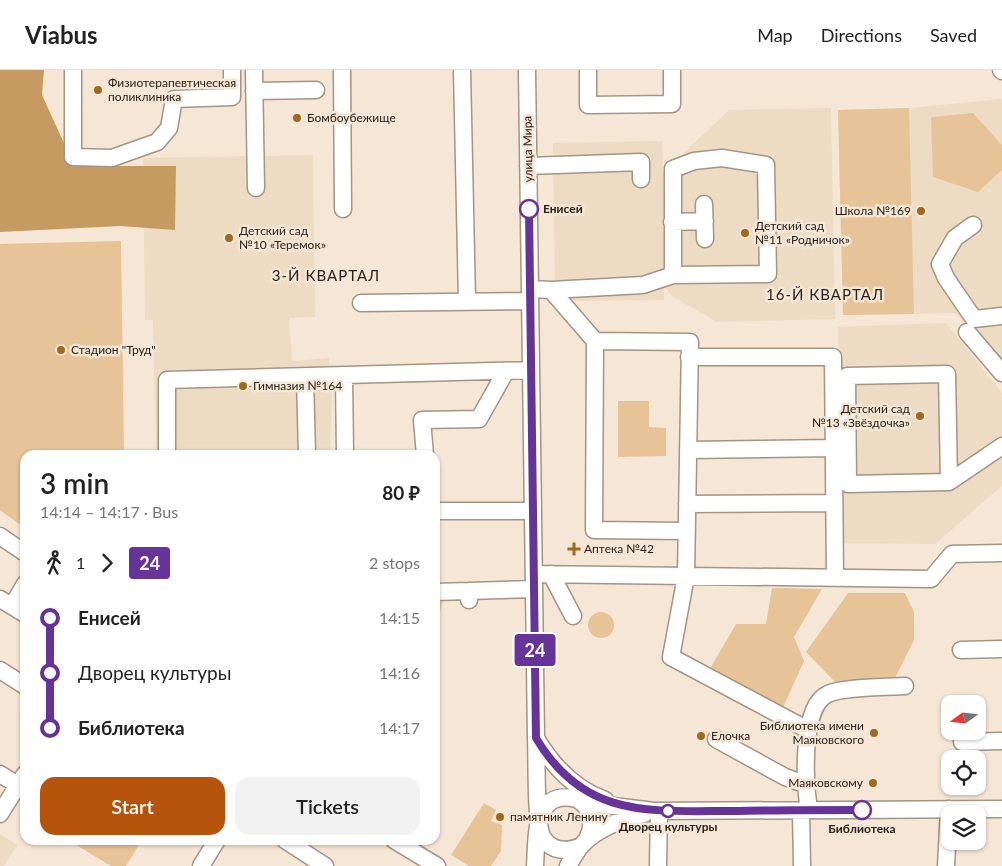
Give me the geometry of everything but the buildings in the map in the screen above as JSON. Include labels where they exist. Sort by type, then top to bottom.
[{"type":"street","points":[[73,70],[73,157],[112,158],[157,142],[169,128],[174,99],[232,97],[232,70]]},
{"type":"street","points":[[254,70],[256,188]]},
{"type":"street","points":[[342,70],[343,209]]},
{"type":"street","points":[[462,70],[467,301]]},
{"type":"street","name":"улица Мира","points":[[527,70],[536,738],[539,822]]},
{"type":"street","points":[[588,70],[588,105],[672,104],[672,70]]},
{"type":"street","points":[[254,91],[316,90]]},
{"type":"street","points":[[361,303],[467,301],[530,295],[550,290],[643,285],[673,275],[768,274],[766,165],[722,158],[694,161],[673,169],[673,275]]},
{"type":"street","points":[[528,166],[641,162],[641,179]]},
{"type":"street","points":[[704,204],[705,239]]},
{"type":"street","points":[[672,222],[705,221]]},
{"type":"street","points":[[972,225],[955,238],[940,264],[946,278],[974,319],[1002,316]]},
{"type":"street","points":[[550,290],[595,340],[594,530],[687,531]]},
{"type":"street","points":[[967,332],[1002,373]]},
{"type":"street","points":[[595,340],[690,342],[686,576],[671,657],[808,730]]},
{"type":"street","points":[[690,357],[834,357],[835,578]]},
{"type":"street","points":[[167,450],[166,380],[344,377],[531,370]]},
{"type":"street","points":[[425,450],[422,420],[479,418],[506,371]]},
{"type":"street","points":[[949,482],[947,374],[846,376],[848,484],[949,482],[1002,446]]},
{"type":"street","points":[[344,377],[345,450]]},
{"type":"street","points":[[306,378],[307,450]]},
{"type":"street","points":[[688,450],[834,448]]},
{"type":"street","points":[[687,504],[834,503]]},
{"type":"street","points":[[440,511],[533,511]]},
{"type":"street","points":[[0,536],[20,550]]},
{"type":"street","points":[[440,592],[469,595],[534,581],[551,574],[931,579],[952,554],[1002,553]]},
{"type":"street","points":[[551,574],[572,616]]},
{"type":"street","points":[[12,606],[20,592]]},
{"type":"street","points":[[961,650],[1002,650]]},
{"type":"street","points":[[0,670],[20,683]]},
{"type":"street","points":[[802,866],[808,730],[817,702],[828,694],[848,690],[904,686]]},
{"type":"street","points":[[536,738],[540,750],[551,769],[588,808],[592,817],[592,831],[568,866]]},
{"type":"street","points":[[536,738],[556,767],[584,790],[619,805],[657,811]]},
{"type":"street","points":[[716,739],[785,777],[807,785]]},
{"type":"street","points":[[962,742],[1002,741]]},
{"type":"street","points":[[0,774],[20,779]]},
{"type":"street","points":[[0,814],[20,781]]},
{"type":"street","points":[[535,866],[542,810],[548,803],[559,798],[568,797],[657,811],[941,809]]},
{"type":"street","points":[[986,808],[1002,808]]},
{"type":"street","points":[[539,822],[543,838],[549,845],[563,850],[572,850],[618,821],[657,811]]},
{"type":"street","points":[[657,811],[658,866]]},
{"type":"street","points":[[201,866],[214,845]]},
{"type":"street","points":[[293,845],[325,866]]},
{"type":"street","points":[[402,845],[437,866]]},
{"type":"street","points":[[946,866],[947,850]]},
{"type":"shaded area","points":[[0,70],[44,70],[42,95],[74,165],[176,166],[175,230],[120,226],[0,232]]},
{"type":"shaded area","name":"Школа №169","points":[[1002,99],[1002,369],[956,313],[843,315],[838,110],[909,108]]},
{"type":"shaded area","name":"Детский сад №11 «Родничок»","points":[[831,108],[835,319],[717,322],[672,296],[664,286],[664,300],[555,301],[553,143],[662,141],[663,173],[729,110]]},
{"type":"shaded area","points":[[909,108],[914,314],[843,315],[838,110]]},
{"type":"shaded area","points":[[973,113],[1002,145],[1002,170],[978,192],[933,177],[931,117]]},
{"type":"shaded area","points":[[313,155],[315,317],[289,318],[292,361],[329,358],[332,394],[330,450],[156,450],[153,320],[145,320],[143,158]]},
{"type":"shaded area","name":"Стадион \"Труд\"","points":[[121,241],[124,450],[20,450],[20,524],[0,510],[0,244]]},
{"type":"shaded area","name":"Детский сад №13 «Звёздочка»","points":[[946,323],[1002,393],[1002,486],[935,544],[839,543],[838,327]]},
{"type":"shaded area","points":[[618,401],[649,401],[649,427],[666,428],[666,456],[618,457]]},
{"type":"shaded area","points":[[772,588],[822,589],[794,637],[804,661],[781,712],[711,667],[736,624],[766,624]]},
{"type":"shaded area","points":[[848,593],[905,593],[914,612],[914,640],[894,680],[836,683],[806,652]]},
{"type":"shaded area","points":[[601,612],[610,616],[614,625],[610,634],[601,638],[592,634],[588,625],[592,616]]},
{"type":"shaded area","points":[[484,803],[496,810],[491,821],[502,825],[501,851],[491,866],[469,866],[451,855]]},
{"type":"shaded area","points":[[0,834],[17,845],[4,866],[0,866]]},
{"type":"shaded area","points":[[76,845],[139,845],[126,866],[111,866]]},
{"type":"bus line","name":"24","points":[[529,209],[536,738],[556,767],[570,780],[584,790],[619,805],[654,811],[862,810]]},
{"type":"place","name":"Физиотерапевтическая поликлиника","points":[[98,90]]},
{"type":"place","name":"Бомбоубежище","points":[[297,118]]},
{"type":"place","name":"Енисей","points":[[529,209]]},
{"type":"place","name":"Школа №169","points":[[921,211]]},
{"type":"place","name":"Детский сад №11 «Родничок»","points":[[745,233]]},
{"type":"place","name":"Детский сад №10 «Теремок»","points":[[229,238]]},
{"type":"place","name":"Стадион \"Труд\"","points":[[61,350]]},
{"type":"place","name":"Гимназия №164","points":[[243,386]]},
{"type":"place","name":"Детский сад №13 «Звёздочка»","points":[[920,416]]},
{"type":"place","name":"Аптека №42","points":[[574,549]]},
{"type":"place","name":"Библиотека имени Маяковского","points":[[874,733]]},
{"type":"place","name":"Елочка","points":[[701,736]]},
{"type":"place","name":"Маяковскому","points":[[873,783]]},
{"type":"place","name":"Библиотека","points":[[862,810]]},
{"type":"place","name":"Дворец культуры","points":[[668,811]]},
{"type":"place","name":"памятник Ленину","points":[[500,817]]},
{"type":"district","name":"3-Й КВАРТАЛ","points":[[326,276]]},
{"type":"district","name":"16-Й КВАРТАЛ","points":[[825,295]]}]
